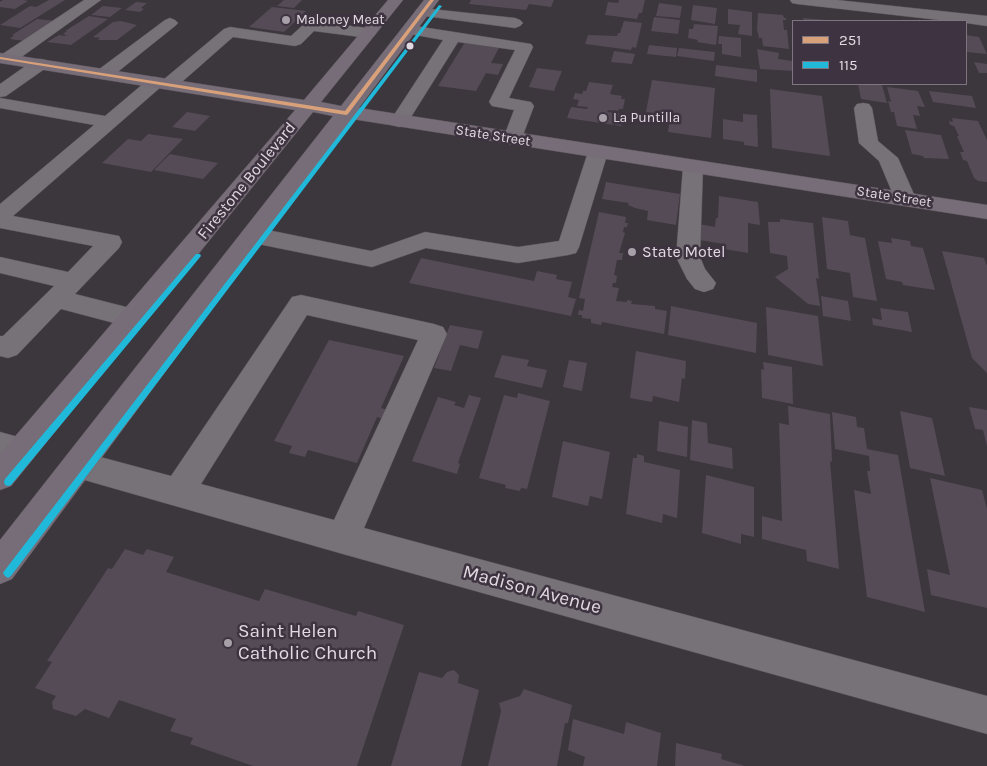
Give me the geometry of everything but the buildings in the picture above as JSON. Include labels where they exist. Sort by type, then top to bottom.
[{"type":"main road","name":"Firestone Boulevard","points":[[0,476],[11,448],[133,318],[396,0]]},
{"type":"main road","points":[[0,567],[427,6]]},
{"type":"main road","name":"State Street","points":[[3,58],[987,212]]},
{"type":"street","points":[[3,58],[94,0]]},
{"type":"street","points":[[933,0],[941,16]]},
{"type":"street","points":[[794,5],[987,21]]},
{"type":"street","points":[[427,6],[515,23]]},
{"type":"street","points":[[104,74],[170,23]]},
{"type":"street","points":[[0,216],[108,122],[230,32],[295,41],[310,26],[368,33]]},
{"type":"street","points":[[409,30],[525,47],[498,102],[525,106],[513,139]]},
{"type":"street","points":[[399,121],[453,37]]},
{"type":"street","points":[[0,92],[40,64]]},
{"type":"street","points":[[0,103],[108,122]]},
{"type":"street","points":[[863,108],[869,143],[888,158],[905,199]]},
{"type":"street","points":[[253,235],[372,259],[425,240],[518,255],[568,246],[598,152]]},
{"type":"street","points":[[693,167],[688,257],[695,273],[704,283]]},
{"type":"street","points":[[0,221],[111,242],[8,348],[0,346]]},
{"type":"street","points":[[0,265],[133,318]]},
{"type":"street","points":[[178,492],[301,304],[434,334],[343,538]]},
{"type":"street","name":"Madison Avenue","points":[[78,465],[987,715]]},
{"type":"transit line","name":"251","points":[[346,113],[432,0]]},
{"type":"transit line","name":"115","points":[[8,573],[440,6]]},
{"type":"transit line","name":"251","points":[[0,58],[346,113]]},
{"type":"transit line","name":"115","points":[[8,482],[198,256]]},
{"type":"place","name":"Maloney Meat","points":[[286,20]]},
{"type":"place","name":"La Puntilla","points":[[603,118]]},
{"type":"place","name":"State Motel","points":[[632,252]]},
{"type":"place","name":"Saint Helen Catholic Church","points":[[228,643]]}]
